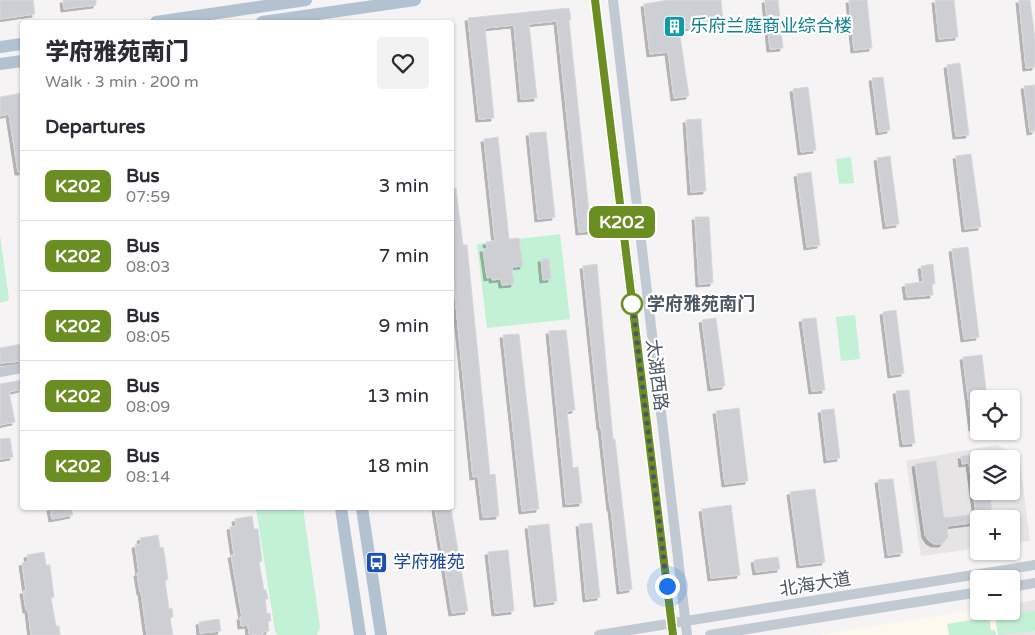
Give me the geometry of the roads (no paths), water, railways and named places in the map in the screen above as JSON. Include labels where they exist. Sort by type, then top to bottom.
[{"type":"main road","points":[[226,11],[247,0]]},
{"type":"main road","points":[[169,20],[264,3],[306,0]]},
{"type":"main road","points":[[288,1],[291,20],[415,0]]},
{"type":"main road","points":[[264,3],[265,20]]},
{"type":"main road","points":[[319,20],[328,13]]},
{"type":"main road","points":[[0,47],[20,44]]},
{"type":"main road","points":[[0,64],[20,61]]},
{"type":"main road","points":[[341,510],[360,635]]},
{"type":"main road","points":[[362,510],[381,635]]},
{"type":"main road","points":[[355,598],[359,602],[369,602],[375,593]]},
{"type":"street","name":"太湖西路","points":[[595,0],[673,635]]},
{"type":"street","name":"太湖西路","points":[[613,0],[688,635]]},
{"type":"street","points":[[0,372],[20,368]]},
{"type":"street","name":"北海大道","points":[[599,635],[1035,565]]},
{"type":"street","points":[[1020,586],[1035,583]]},
{"type":"street","name":"北海大道","points":[[710,635],[970,593]]},
{"type":"street","points":[[751,611],[754,628]]},
{"type":"street","points":[[354,635],[358,619]]},
{"type":"place","name":"乐府兰庭商业综合楼","points":[[674,26]]},
{"type":"place","name":"学府雅苑南门","points":[[632,304]]},
{"type":"place","name":"学府雅苑","points":[[377,562]]}]
